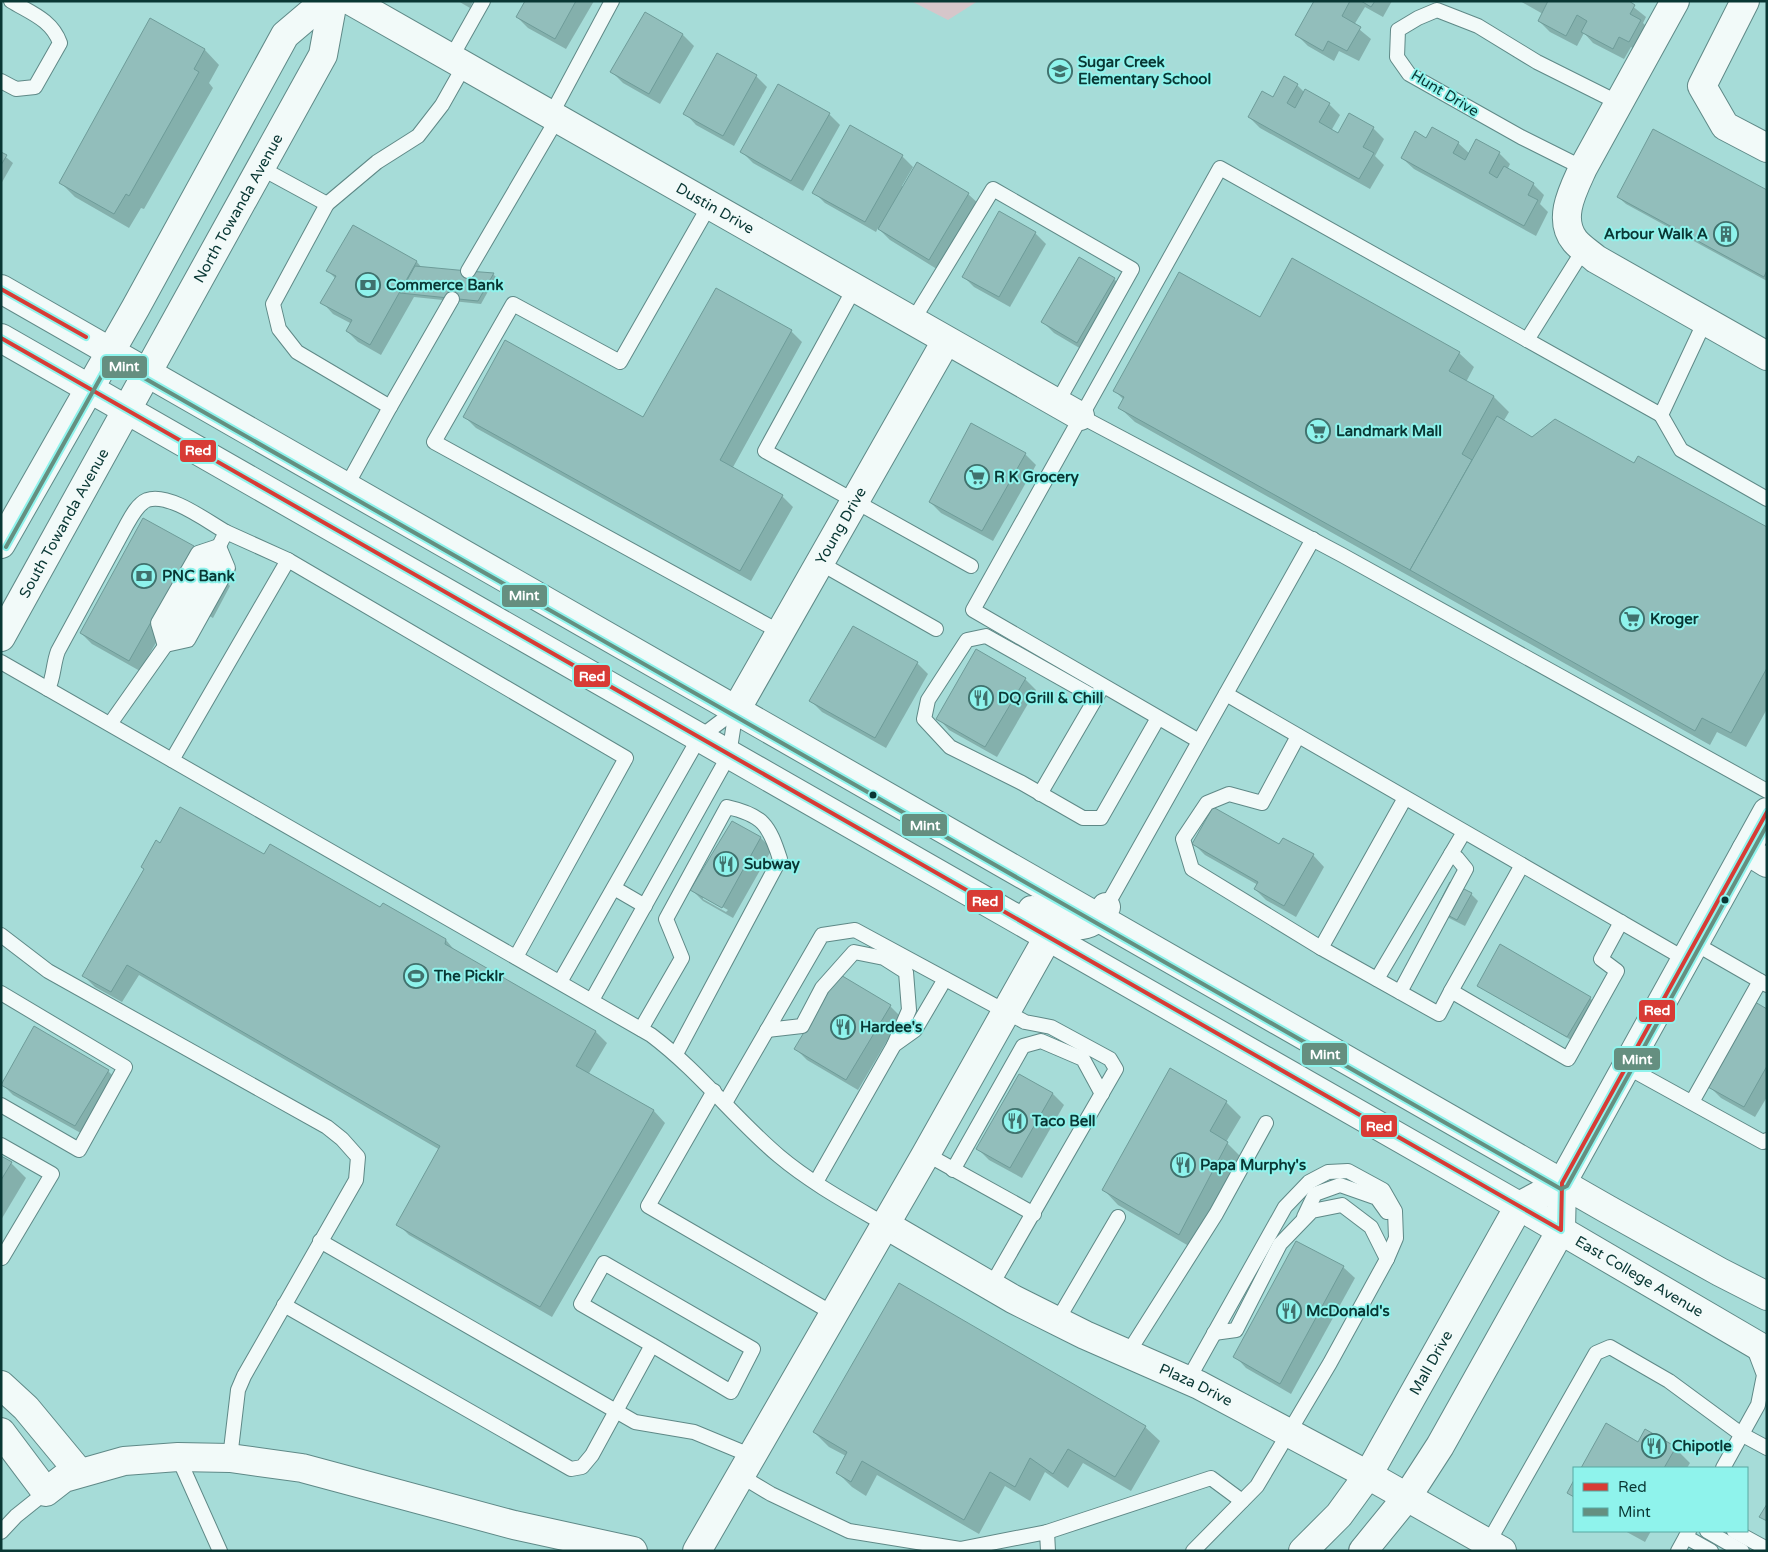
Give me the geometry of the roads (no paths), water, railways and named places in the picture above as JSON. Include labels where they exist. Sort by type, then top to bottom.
[{"type":"main road","points":[[1,544],[140,298],[285,35],[325,1]]},
{"type":"main road","name":"North Towanda Avenue","points":[[128,409],[259,168],[323,55],[333,1]]},
{"type":"main road","name":"Dustin Drive","points":[[351,1],[1068,410]]},
{"type":"main road","points":[[1675,1],[1582,168],[1571,194],[1566,218],[1574,240],[1596,259],[1767,356]]},
{"type":"main road","points":[[1745,1],[1702,86],[1725,126],[1767,148]]},
{"type":"main road","points":[[1,289],[736,710],[1103,912],[1562,1183],[1720,1272],[1767,1296]]},
{"type":"main road","name":"East College Avenue","points":[[1,338],[89,386],[868,835],[1561,1230],[1759,1346]]},
{"type":"main road","name":"Young Drive","points":[[736,710],[946,341]]},
{"type":"main road","name":"South Towanda Avenue","points":[[1,637],[128,409]]},
{"type":"main road","points":[[1363,1551],[1407,1497],[1440,1446],[1561,1230],[1562,1183],[1690,951],[1756,857],[1767,812]]},
{"type":"main road","points":[[868,835],[928,854],[963,870],[1054,922],[1068,926],[1084,925],[1103,912]]},
{"type":"main road","points":[[697,1551],[886,1224],[1048,937]]},
{"type":"main road","points":[[1519,1206],[1562,1183]]},
{"type":"main road","name":"Mall Drive","points":[[1303,1551],[1339,1515],[1368,1475],[1519,1206]]},
{"type":"main road","name":"Plaza Drive","points":[[886,1224],[991,1286],[1057,1321],[1188,1380],[1368,1475],[1483,1545]]},
{"type":"main road","points":[[1,1385],[26,1408],[79,1472]]},
{"type":"main road","points":[[1,1432],[46,1492],[64,1478],[79,1472],[124,1461],[178,1457],[230,1458],[302,1468],[592,1547],[634,1551]]},
{"type":"lane","points":[[1,81],[16,89],[35,87],[60,43],[50,23],[11,1]]},
{"type":"lane","points":[[390,407],[296,352],[278,329],[273,304],[327,204],[378,162],[418,136],[442,105],[483,1]]},
{"type":"lane","points":[[468,271],[554,117],[612,1]]},
{"type":"lane","name":"Hunt Drive","points":[[1582,168],[1521,137],[1409,74],[1397,57],[1398,30],[1418,18],[1437,10],[1478,26],[1537,62],[1618,103]]},
{"type":"lane","points":[[259,168],[327,204]]},
{"type":"lane","points":[[1068,410],[1220,168],[1661,415],[1681,450],[1767,499]]},
{"type":"lane","points":[[912,322],[993,189],[1132,269],[1068,410],[973,610],[1199,741]]},
{"type":"lane","points":[[709,206],[620,362],[513,304],[434,442],[780,632]]},
{"type":"lane","points":[[1527,340],[1584,249]]},
{"type":"lane","points":[[854,289],[765,451],[856,500],[971,566]]},
{"type":"lane","points":[[346,487],[452,299]]},
{"type":"lane","points":[[1661,415],[1705,322]]},
{"type":"lane","points":[[1068,410],[1313,539],[1767,791]]},
{"type":"lane","points":[[48,689],[52,682],[53,664],[58,652],[135,510],[146,500],[157,498],[172,502],[226,532],[288,560],[626,758],[516,957]]},
{"type":"lane","points":[[110,724],[164,646],[179,634],[218,564],[219,546],[226,532]]},
{"type":"lane","points":[[1103,912],[1313,539]]},
{"type":"lane","points":[[164,646],[158,623],[198,553],[219,546]]},
{"type":"lane","points":[[172,760],[288,560]]},
{"type":"lane","points":[[820,563],[936,629]]},
{"type":"lane","points":[[1096,698],[986,636],[967,640],[928,700],[924,719],[950,747],[1083,818],[1101,818],[1158,718]]},
{"type":"lane","points":[[1,662],[641,1029],[676,1054],[779,1157],[816,1182],[886,1224]]},
{"type":"lane","points":[[1040,794],[1103,685]]},
{"type":"lane","points":[[1226,694],[1621,922],[1763,983],[1692,1102]]},
{"type":"lane","points":[[560,982],[699,738],[736,710]]},
{"type":"lane","points":[[592,1000],[729,754],[736,710]]},
{"type":"lane","points":[[1298,736],[1262,803],[1229,794],[1207,802],[1183,839],[1192,870],[1321,948],[1439,1014],[1522,865]]},
{"type":"lane","points":[[1321,948],[1405,798]]},
{"type":"lane","points":[[641,1029],[682,958],[666,919],[727,807],[749,812],[764,822],[774,838],[780,859],[676,1054]]},
{"type":"lane","points":[[1377,979],[1464,832]]},
{"type":"lane","points":[[1400,992],[1466,869],[1451,854]]},
{"type":"lane","points":[[614,888],[646,906]]},
{"type":"lane","points":[[1451,991],[1568,1059],[1616,970],[1601,959],[1621,922]]},
{"type":"lane","points":[[725,1103],[822,935],[856,930],[1025,1022],[1051,1027],[1110,1059],[1116,1069],[991,1286]]},
{"type":"lane","points":[[1,935],[48,972],[284,1103],[342,1139],[358,1157],[357,1174],[238,1390],[230,1458]]},
{"type":"lane","points":[[767,1030],[802,1026],[822,988],[854,952],[884,958],[906,972],[910,1010],[894,1045],[816,1182]]},
{"type":"lane","points":[[894,1045],[915,1030],[945,979]]},
{"type":"lane","points":[[1,993],[125,1067],[79,1150],[1,1105]]},
{"type":"lane","points":[[953,1170],[1023,1046],[1041,1041],[1083,1059],[1102,1094]]},
{"type":"lane","points":[[1627,1067],[1763,1142],[1767,1140]]},
{"type":"lane","points":[[714,1091],[648,1206],[834,1314]]},
{"type":"lane","points":[[1128,1353],[1216,1214],[1266,1123]]},
{"type":"lane","points":[[1,1145],[52,1174],[2,1258]]},
{"type":"lane","points":[[926,1154],[1034,1214]]},
{"type":"lane","points":[[1188,1380],[1285,1207],[1309,1182],[1328,1172],[1348,1171],[1383,1190],[1395,1212],[1396,1225],[1396,1238],[1387,1259],[1257,1486],[1193,1551]]},
{"type":"lane","points":[[1300,1224],[1315,1194],[1340,1185],[1377,1198],[1396,1225]]},
{"type":"lane","points":[[1214,1333],[1236,1330],[1280,1244],[1312,1211],[1342,1205],[1372,1227],[1387,1259]]},
{"type":"lane","points":[[1057,1321],[1118,1217]]},
{"type":"lane","points":[[320,1241],[635,1422],[694,1432],[746,1466],[771,1494],[849,1531],[960,1550],[1046,1532],[1211,1478],[1242,1501]]},
{"type":"lane","points":[[604,1263],[753,1349],[731,1392],[652,1345],[580,1304],[604,1263]]},
{"type":"lane","points":[[284,1305],[571,1469],[582,1467],[592,1455],[652,1345]]},
{"type":"lane","points":[[1724,1467],[1758,1405],[1764,1375],[1759,1346]]},
{"type":"lane","points":[[1483,1545],[1596,1353],[1610,1347],[1669,1381],[1741,1434],[1767,1448]]},
{"type":"lane","points":[[178,1457],[220,1551]]},
{"type":"lane","points":[[1,1532],[16,1516],[46,1492]]},
{"type":"lane","points":[[1046,1532],[1048,1551]]},
{"type":"lane","points":[[1709,1532],[1742,1551]]},
{"type":"lane","points":[[1736,1532],[1767,1549]]},
{"type":"lane","points":[[1678,1551],[1688,1534],[1711,1551]]},
{"type":"place","name":"Sugar Creek Elementary School","points":[[1060,71]]},
{"type":"place","name":"Arbour Walk A","points":[[1726,234]]},
{"type":"place","name":"Commerce Bank","points":[[368,285]]},
{"type":"place","name":"Landmark Mall","points":[[1318,431]]},
{"type":"place","name":"R K Grocery","points":[[977,477]]},
{"type":"place","name":"PNC Bank","points":[[144,576]]},
{"type":"place","name":"Kroger","points":[[1632,619]]},
{"type":"place","name":"DQ Grill & Chill","points":[[981,698]]},
{"type":"place","name":"Subway","points":[[726,864]]},
{"type":"place","name":"The Picklr","points":[[416,976]]},
{"type":"place","name":"Hardee's","points":[[843,1027]]},
{"type":"place","name":"Taco Bell","points":[[1015,1121]]},
{"type":"place","name":"Papa Murphy's","points":[[1183,1165]]},
{"type":"place","name":"McDonald's","points":[[1289,1311]]},
{"type":"place","name":"Chipotle","points":[[1654,1446]]}]
